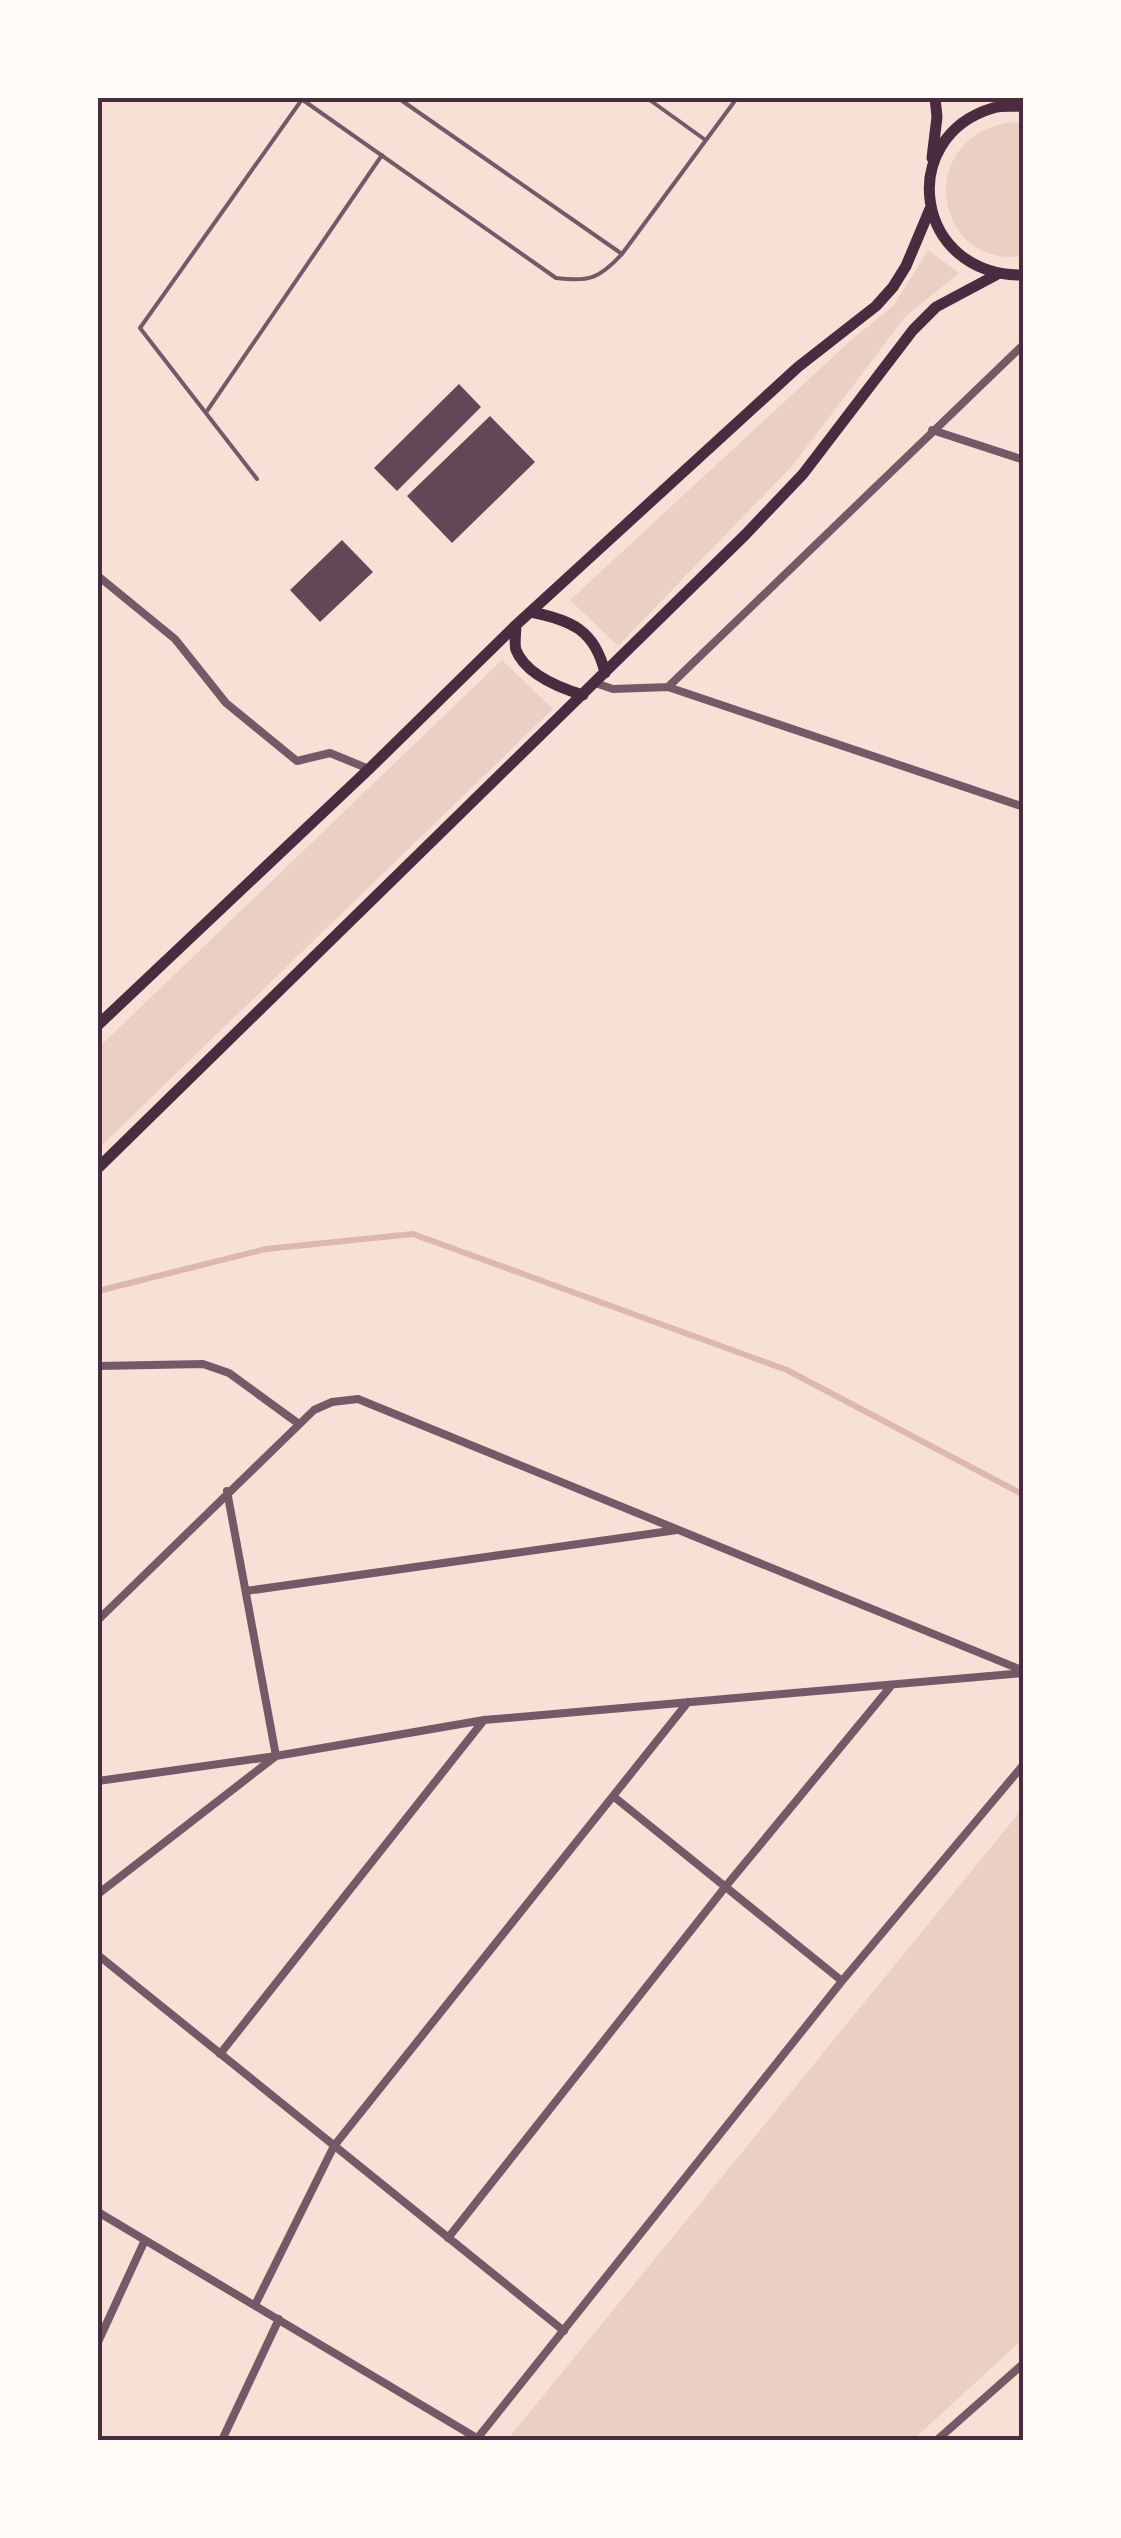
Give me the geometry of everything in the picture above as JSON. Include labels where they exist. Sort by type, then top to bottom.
[{"type":"main road","points":[[935,98],[930,208],[939,232],[973,266],[996,275],[1024,275]]},
{"type":"main road","points":[[1015,98],[1024,105]]},
{"type":"main road","points":[[930,174],[942,144],[965,121],[994,107],[1024,105]]},
{"type":"main road","points":[[98,1025],[530,612],[798,368],[876,306],[894,288],[930,208]]},
{"type":"main road","points":[[98,1168],[804,474],[913,330],[936,307],[996,275]]},
{"type":"main road","points":[[530,612],[562,618],[582,631],[600,651],[600,678]]},
{"type":"main road","points":[[516,625],[516,650],[534,671],[554,687],[583,695]]},
{"type":"street","points":[[668,687],[1024,344]]},
{"type":"street","points":[[932,430],[1024,460]]},
{"type":"street","points":[[98,576],[175,639],[226,703],[297,761],[330,753],[369,768]]},
{"type":"street","points":[[600,678],[613,689],[668,687],[1024,807]]},
{"type":"street","points":[[98,1366],[203,1364],[229,1372],[298,1424]]},
{"type":"street","points":[[98,1620],[314,1410],[332,1402],[358,1399],[1024,1672]]},
{"type":"street","points":[[228,1491],[276,1756]]},
{"type":"street","points":[[246,1591],[679,1530]]},
{"type":"street","points":[[98,1780],[276,1756],[484,1720],[1024,1672]]},
{"type":"street","points":[[448,2238],[726,1886],[891,1686]]},
{"type":"street","points":[[255,2306],[334,2146],[688,1702]]},
{"type":"street","points":[[220,2054],[484,1720]]},
{"type":"street","points":[[98,1894],[276,1756]]},
{"type":"street","points":[[98,2212],[479,2440],[842,1981],[1024,1764]]},
{"type":"street","points":[[613,1796],[842,1981]]},
{"type":"street","points":[[98,1956],[564,2331]]},
{"type":"street","points":[[98,2342],[145,2240]]},
{"type":"street","points":[[222,2440],[280,2319]]},
{"type":"street","points":[[937,2440],[1024,2364]]},
{"type":"lane","points":[[257,479],[140,328],[302,98],[556,278],[586,282],[622,254],[737,98]]},
{"type":"lane","points":[[398,98],[622,254]]},
{"type":"lane","points":[[647,98],[705,140]]},
{"type":"lane","points":[[206,413],[382,155]]},
{"type":"shaded area","points":[[1012,122],[1024,124],[1023,256],[993,255],[970,243],[954,223],[947,199],[948,174],[959,151],[980,132]]},
{"type":"shaded area","points":[[928,250],[959,273],[905,317],[793,465],[618,646],[570,600],[850,341],[894,305]]},
{"type":"shaded area","points":[[502,660],[553,709],[98,1149],[98,1048]]},
{"type":"shaded area","points":[[1023,1808],[1023,2339],[913,2440],[507,2440]]},
{"type":"building","points":[[459,384],[481,407],[397,491],[374,468]]},
{"type":"building","points":[[490,416],[535,462],[452,543],[407,496]]},
{"type":"building","points":[[342,540],[373,572],[320,622],[290,590]]},
{"type":"waterway","points":[[98,1291],[266,1249],[413,1234],[787,1370],[1024,1495]]}]
